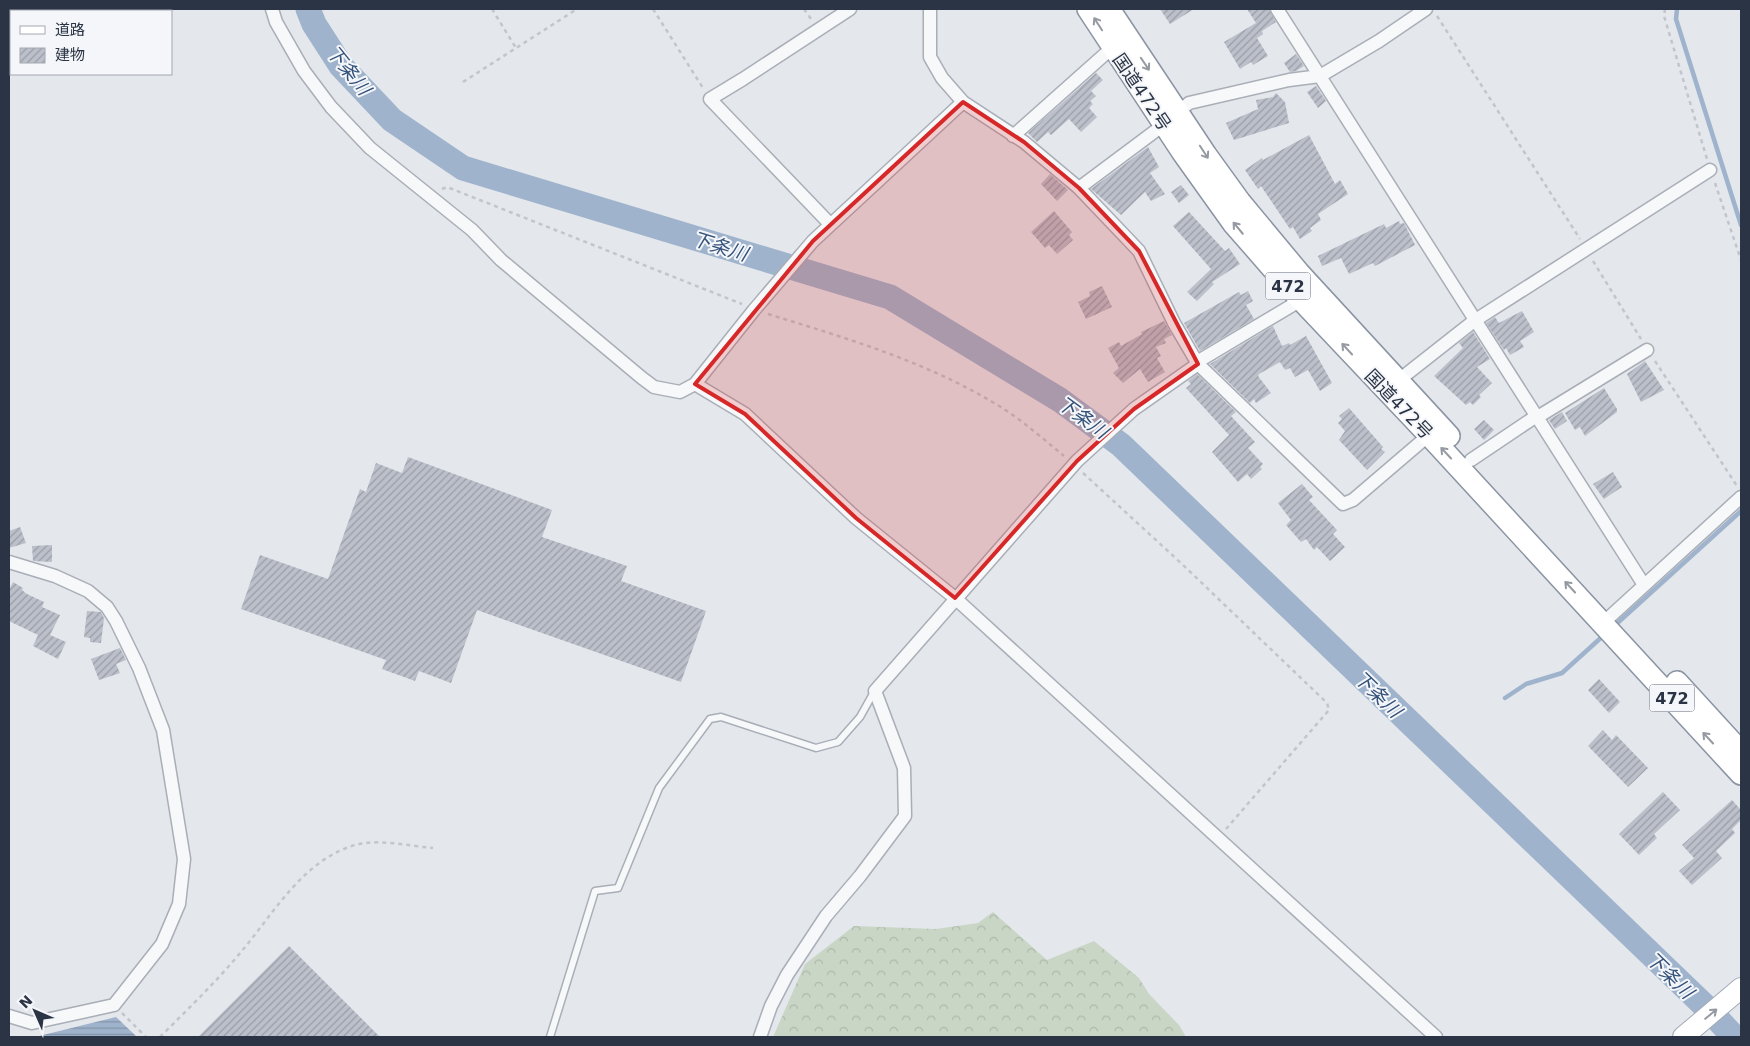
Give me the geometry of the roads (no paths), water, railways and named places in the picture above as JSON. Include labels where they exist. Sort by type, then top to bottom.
[{"type":"highway","name":"国道472号","points":[[1088,9],[1113,47],[1299,273],[1471,460],[1741,774]]},
{"type":"highway","name":"国道472号","points":[[1109,9],[1233,223],[1301,300],[1429,434],[1741,752]]},
{"type":"main road","points":[[1683,1037],[1740,989]]},
{"type":"street","points":[[272,9],[276,22],[304,71],[331,107],[370,148],[472,230],[502,260],[654,387],[680,392],[694,384],[756,307],[813,241],[963,102]]},
{"type":"street","points":[[830,224],[710,99],[743,80],[850,9]]},
{"type":"street","points":[[930,9],[930,57],[942,78],[963,102],[1024,142],[1079,188],[1138,250],[1174,323],[1198,363],[1343,504],[1353,500],[1429,434]]},
{"type":"street","points":[[1277,9],[1474,321],[1644,585]]},
{"type":"street","points":[[1079,188],[1189,103],[1289,80],[1320,76],[1379,41],[1426,9]]},
{"type":"street","points":[[1013,136],[1113,47]]},
{"type":"street","points":[[1399,380],[1474,321],[1710,170]]},
{"type":"street","points":[[760,1037],[771,1006],[787,975],[826,916],[860,876],[905,816],[904,768],[875,691],[1075,463],[1134,409],[1198,363],[1301,300]]},
{"type":"street","points":[[1471,460],[1647,350]]},
{"type":"street","points":[[694,384],[745,414],[856,518],[955,598],[1436,1037]]},
{"type":"street","points":[[1608,618],[1741,496]]},
{"type":"street","points":[[9,562],[55,576],[88,591],[107,607],[139,668],[163,730],[184,859],[178,904],[162,944],[114,1005],[32,1023],[9,1016]]},
{"type":"lane","points":[[550,1037],[595,891],[618,888],[659,788],[710,718],[721,718],[816,748],[838,742],[860,717],[875,691]]},
{"type":"water","points":[[116,1017],[137,1037],[35,1037]]},
{"type":"waterway","name":"下条川","points":[[308,9],[314,24],[341,66],[392,120],[463,168],[890,297],[1060,400],[1121,445],[1710,1011],[1734,1037]]},
{"type":"waterway","points":[[1677,9],[1676,19],[1741,225]]},
{"type":"waterway","points":[[1613,627],[1741,511]]},
{"type":"waterway","points":[[1505,698],[1526,684],[1562,673],[1604,635]]}]
